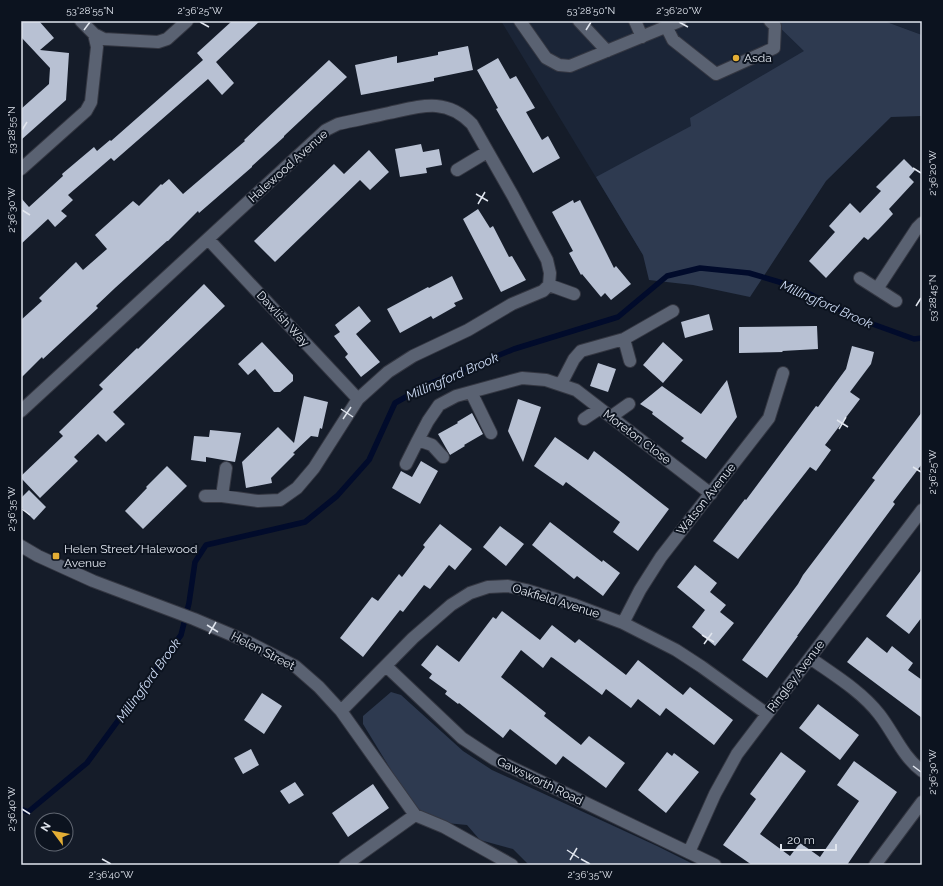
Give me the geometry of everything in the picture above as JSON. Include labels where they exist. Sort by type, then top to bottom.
[{"type":"street","points":[[81,21],[94,34],[104,39],[158,42],[167,39],[188,21]]},
{"type":"street","points":[[520,21],[546,58],[558,65],[570,66],[680,21]]},
{"type":"street","points":[[579,21],[606,51]]},
{"type":"street","points":[[635,21],[642,37]]},
{"type":"street","points":[[666,26],[673,40],[716,74],[774,48],[775,26],[770,21]]},
{"type":"street","points":[[21,169],[86,111],[91,102],[97,47],[94,34]]},
{"type":"street","name":"Halewood Avenue","points":[[21,411],[326,130],[338,124],[419,106],[441,107],[457,111],[464,116],[472,124],[547,260],[550,273],[549,285]]},
{"type":"street","points":[[457,170],[487,152]]},
{"type":"street","points":[[877,289],[917,228],[922,223]]},
{"type":"street","name":"Dawlish Way","points":[[208,239],[358,399]]},
{"type":"street","points":[[860,278],[896,301]]},
{"type":"street","points":[[205,496],[222,496],[258,501],[280,500],[297,488],[314,468],[358,399],[388,372],[413,356],[468,330],[512,304],[544,292],[549,285],[574,294]]},
{"type":"street","points":[[561,384],[574,358],[581,351],[624,339],[672,311]]},
{"type":"street","points":[[624,339],[630,361]]},
{"type":"street","name":"Watson Avenue","points":[[623,623],[640,590],[661,557],[769,418],[783,373]]},
{"type":"street","name":"Moreton Close","points":[[406,464],[428,421],[439,405],[456,396],[522,378],[546,380],[576,390],[599,409],[612,416],[711,494]]},
{"type":"street","points":[[471,392],[491,433]]},
{"type":"street","points":[[612,416],[629,404]]},
{"type":"street","points":[[584,419],[599,409]]},
{"type":"street","points":[[418,440],[432,445],[443,457]]},
{"type":"street","points":[[222,496],[226,468]]},
{"type":"street","name":"Ringley Avenue","points":[[689,852],[715,794],[737,754],[922,510]]},
{"type":"street","name":"Helen Street","points":[[21,546],[38,556],[93,581],[194,619],[246,641],[295,666],[319,687],[341,711],[415,815]]},
{"type":"street","name":"Oakfield Avenue","points":[[341,711],[413,638],[452,605],[470,593],[488,587],[508,586],[575,605],[623,623],[676,650],[702,666],[767,714]]},
{"type":"street","points":[[810,658],[865,698],[880,715],[900,748],[922,771]]},
{"type":"street","name":"Gawsworth Road","points":[[386,666],[462,738],[494,759],[715,865]]},
{"type":"street","points":[[875,865],[922,802]]},
{"type":"street","points":[[345,865],[415,815],[444,827],[512,865]]},
{"type":"shaded area","points":[[501,21],[775,21],[858,101],[643,255]]},
{"type":"shaded area","points":[[773,21],[884,21],[922,35],[922,116],[891,117],[826,181],[750,297],[693,285],[649,280],[643,255],[596,177],[691,126],[690,118],[804,51]]},
{"type":"shaded area","points":[[884,21],[922,21],[922,35]]},
{"type":"shaded area","points":[[391,692],[401,695],[463,751],[492,770],[695,865],[529,865],[513,849],[480,840],[467,825],[446,823],[418,809],[402,788],[363,724],[363,716]]},
{"type":"building","points":[[21,21],[39,21],[54,38],[40,50],[69,53],[66,100],[21,140],[21,109],[49,84],[50,68],[21,37]]},
{"type":"building","points":[[232,21],[260,21],[216,62],[234,83],[222,95],[208,79],[114,161],[111,158],[68,195],[73,200],[61,211],[67,216],[55,227],[48,219],[21,244],[21,198],[29,207],[63,176],[62,174],[94,147],[97,151],[110,140],[111,141],[203,60],[197,53]]},
{"type":"building","points":[[468,46],[473,70],[434,78],[434,81],[361,95],[355,65],[397,56],[397,63],[438,55],[438,52]]},
{"type":"building","points":[[498,58],[510,79],[516,76],[535,108],[526,112],[542,140],[548,136],[560,158],[533,173],[496,109],[498,108],[477,70]]},
{"type":"building","points":[[329,60],[347,77],[252,167],[199,213],[198,211],[168,241],[96,306],[98,308],[43,359],[42,357],[21,378],[21,320],[42,301],[39,298],[76,262],[83,270],[107,249],[95,235],[133,201],[139,206],[161,184],[162,185],[169,179],[183,194],[245,141],[244,140]]},
{"type":"building","points":[[421,144],[423,152],[439,149],[442,165],[426,168],[427,173],[400,177],[395,149]]},
{"type":"building","points":[[369,150],[389,172],[370,190],[360,180],[275,262],[254,241],[334,164],[344,174]]},
{"type":"building","points":[[904,159],[915,170],[909,177],[914,182],[889,209],[893,214],[868,240],[864,237],[826,278],[809,261],[835,232],[829,226],[850,203],[860,213],[881,191],[876,187]]},
{"type":"building","points":[[573,200],[574,203],[580,200],[614,268],[616,266],[631,284],[611,300],[605,293],[601,297],[582,274],[581,275],[569,253],[573,251],[552,212]]},
{"type":"building","points":[[478,209],[490,228],[493,226],[509,257],[512,256],[526,280],[501,292],[463,219]]},
{"type":"building","points":[[452,276],[463,299],[454,303],[456,306],[433,319],[431,316],[400,333],[387,309]]},
{"type":"building","points":[[204,284],[225,306],[113,412],[125,424],[106,442],[98,434],[74,457],[78,461],[40,498],[21,478],[21,476],[63,436],[59,432],[103,389],[99,385]]},
{"type":"building","points":[[359,306],[371,321],[356,334],[380,362],[361,377],[345,357],[348,354],[334,336],[340,332],[335,325]]},
{"type":"building","points":[[709,314],[713,330],[685,338],[681,322]]},
{"type":"building","points":[[817,326],[818,349],[782,351],[783,352],[739,353],[739,327]]},
{"type":"building","points":[[262,342],[293,375],[293,381],[280,392],[274,392],[255,369],[248,375],[238,364]]},
{"type":"building","points":[[663,342],[683,360],[663,383],[643,365]]},
{"type":"building","points":[[852,346],[874,352],[871,364],[850,392],[860,399],[825,445],[831,450],[816,471],[810,467],[738,559],[713,541],[846,369]]},
{"type":"building","points":[[598,363],[616,369],[608,392],[590,386]]},
{"type":"building","points":[[727,380],[737,417],[706,459],[681,441],[684,438],[652,414],[653,412],[640,404],[662,386],[701,414]]},
{"type":"building","points":[[304,396],[328,402],[322,429],[320,428],[318,437],[311,436],[293,453],[295,454],[271,478],[272,483],[246,488],[242,462],[278,427],[294,443]]},
{"type":"building","points":[[518,399],[541,407],[523,462],[508,431]]},
{"type":"building","points":[[922,412],[922,464],[893,502],[895,504],[767,678],[742,660],[803,575],[875,480],[872,478]]},
{"type":"building","points":[[472,413],[483,434],[450,455],[438,434]]},
{"type":"building","points":[[210,430],[241,433],[235,462],[206,457],[206,462],[191,460],[194,436],[209,437]]},
{"type":"building","points":[[555,437],[588,460],[594,451],[669,509],[638,551],[613,532],[620,522],[566,482],[563,486],[534,466]]},
{"type":"building","points":[[421,461],[438,471],[420,504],[392,488],[401,471],[412,477]]},
{"type":"building","points":[[167,466],[187,486],[143,529],[125,511]]},
{"type":"building","points":[[29,490],[46,507],[34,520],[21,507],[21,498]]},
{"type":"building","points":[[550,522],[602,562],[603,560],[620,573],[603,596],[577,576],[574,579],[532,545]]},
{"type":"building","points":[[440,524],[472,549],[455,570],[449,565],[430,589],[424,585],[403,612],[400,610],[363,657],[340,638],[372,597],[378,601],[399,574],[402,577],[425,547],[423,545]]},
{"type":"building","points":[[500,526],[524,544],[506,566],[483,547]]},
{"type":"building","points":[[695,565],[717,583],[710,592],[726,605],[720,612],[734,623],[715,646],[692,627],[705,610],[677,587]]},
{"type":"building","points":[[922,569],[922,617],[909,634],[886,616]]},
{"type":"building","points":[[502,611],[540,640],[552,625],[575,643],[579,639],[626,675],[638,660],[683,695],[690,687],[733,720],[714,745],[666,708],[660,716],[638,699],[631,708],[606,689],[602,695],[553,658],[551,657],[543,668],[521,650],[501,677],[546,713],[544,716],[581,745],[589,736],[625,763],[606,788],[563,756],[556,765],[510,729],[503,738],[459,703],[458,704],[445,694],[447,691],[429,678],[432,674],[421,665],[437,645],[459,662],[493,617],[496,619]]},
{"type":"building","points":[[867,637],[887,653],[892,646],[913,663],[908,670],[922,680],[922,718],[847,662]]},
{"type":"building","points":[[262,693],[282,706],[264,734],[244,720]]},
{"type":"building","points":[[818,704],[859,735],[840,760],[799,728]]},
{"type":"building","points":[[251,749],[259,765],[243,774],[234,758]]},
{"type":"building","points":[[667,752],[672,756],[674,753],[699,772],[666,813],[638,790]]},
{"type":"building","points":[[781,752],[806,771],[760,834],[790,856],[800,843],[820,857],[859,801],[837,785],[854,761],[897,792],[847,865],[752,865],[723,845],[756,799],[750,794]]},
{"type":"building","points":[[295,782],[304,795],[289,804],[280,791]]},
{"type":"building","points":[[373,784],[389,808],[348,837],[332,813]]},
{"type":"waterway","name":"Millingford Brook","points":[[21,809],[28,812],[87,763],[181,635],[189,603],[195,562],[206,545],[305,522],[337,496],[369,460],[395,403],[429,384],[514,349],[618,317],[667,276],[700,268],[749,273],[796,287],[856,318],[914,339],[922,338]]},
{"type":"place","name":"Asda","points":[[736,58]]},
{"type":"place","name":"Helen Street/Halewood Avenue","points":[[56,556]]}]
